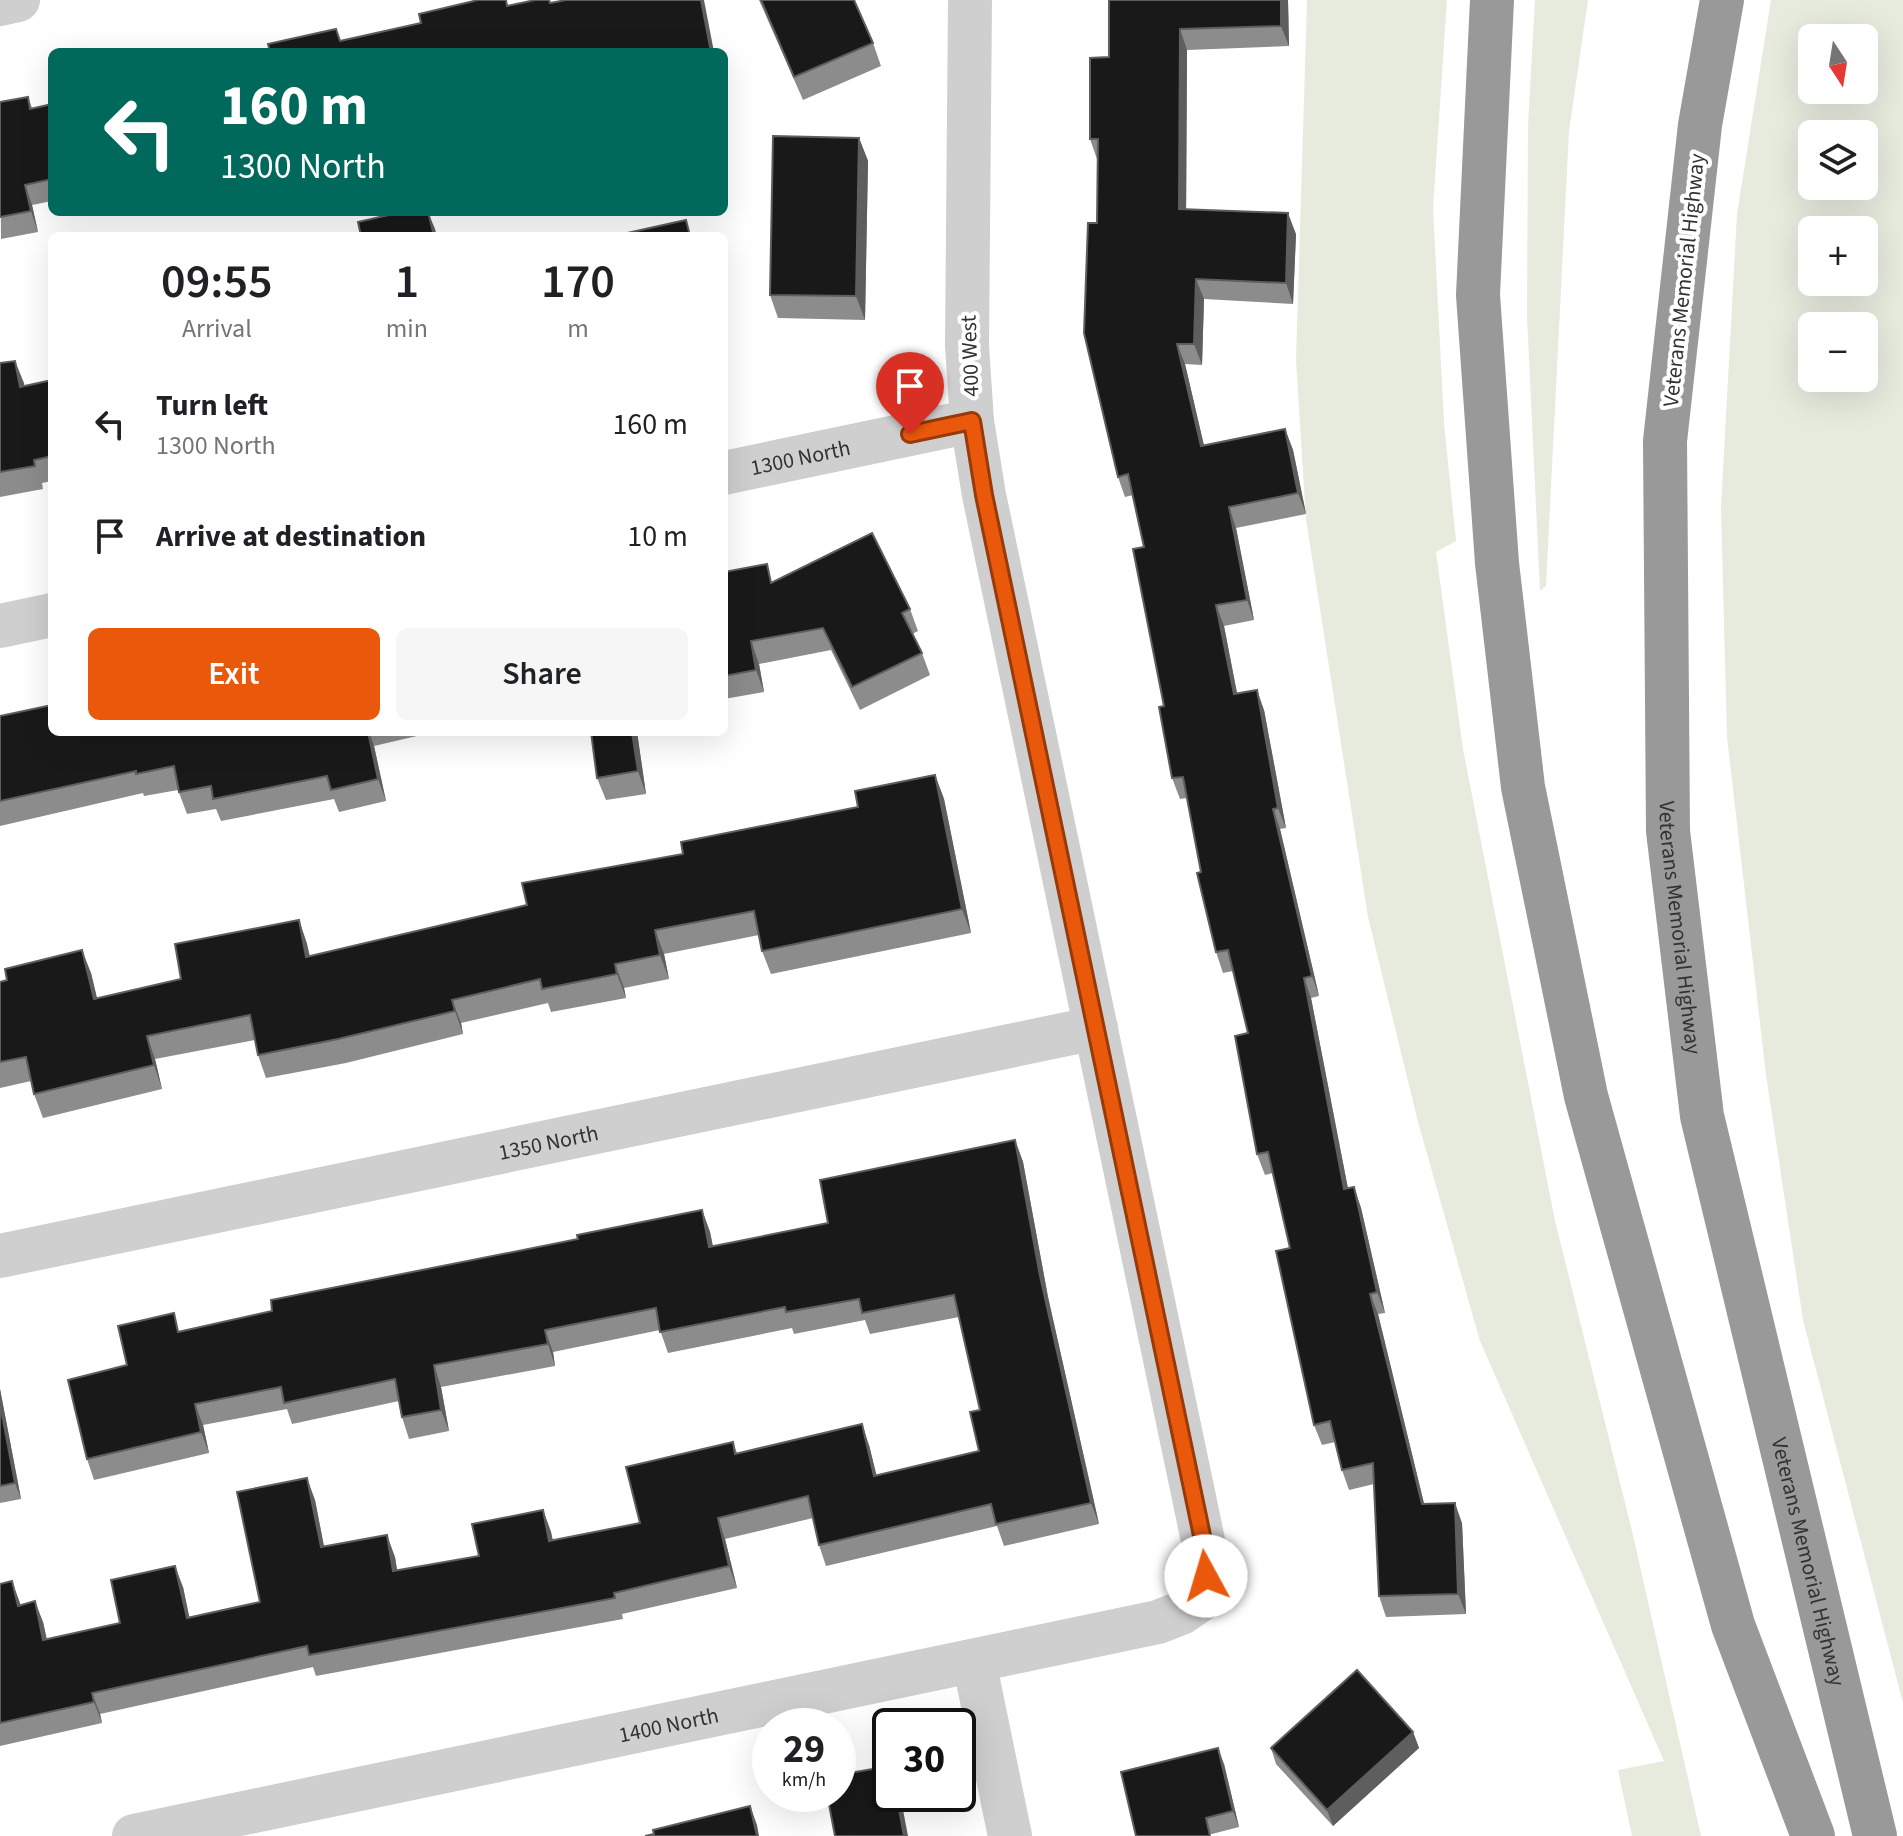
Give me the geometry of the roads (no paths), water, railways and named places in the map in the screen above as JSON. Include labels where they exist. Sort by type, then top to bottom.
[{"type":"highway","points":[[1492,0],[1478,295],[1497,563],[1523,787],[1586,1096],[1733,1625],[1813,1836]]},
{"type":"highway","name":"Veterans Memorial Highway","points":[[1722,0],[1700,125],[1665,441],[1668,831],[1702,1116],[1875,1836]]},
{"type":"street","points":[[0,4],[18,0]]},
{"type":"street","name":"400 West","points":[[970,0],[966,274],[972,421],[984,495],[1205,1550],[1206,1576],[1200,1600]]},
{"type":"street","name":"1300 North","points":[[728,472],[972,421]]},
{"type":"street","points":[[0,626],[48,616]]},
{"type":"street","name":"1350 North","points":[[0,1256],[1096,1028]]},
{"type":"street","name":"1400 North","points":[[134,1836],[1158,1622],[1181,1613],[1200,1600]]},
{"type":"street","points":[[974,1661],[1010,1836]]}]
